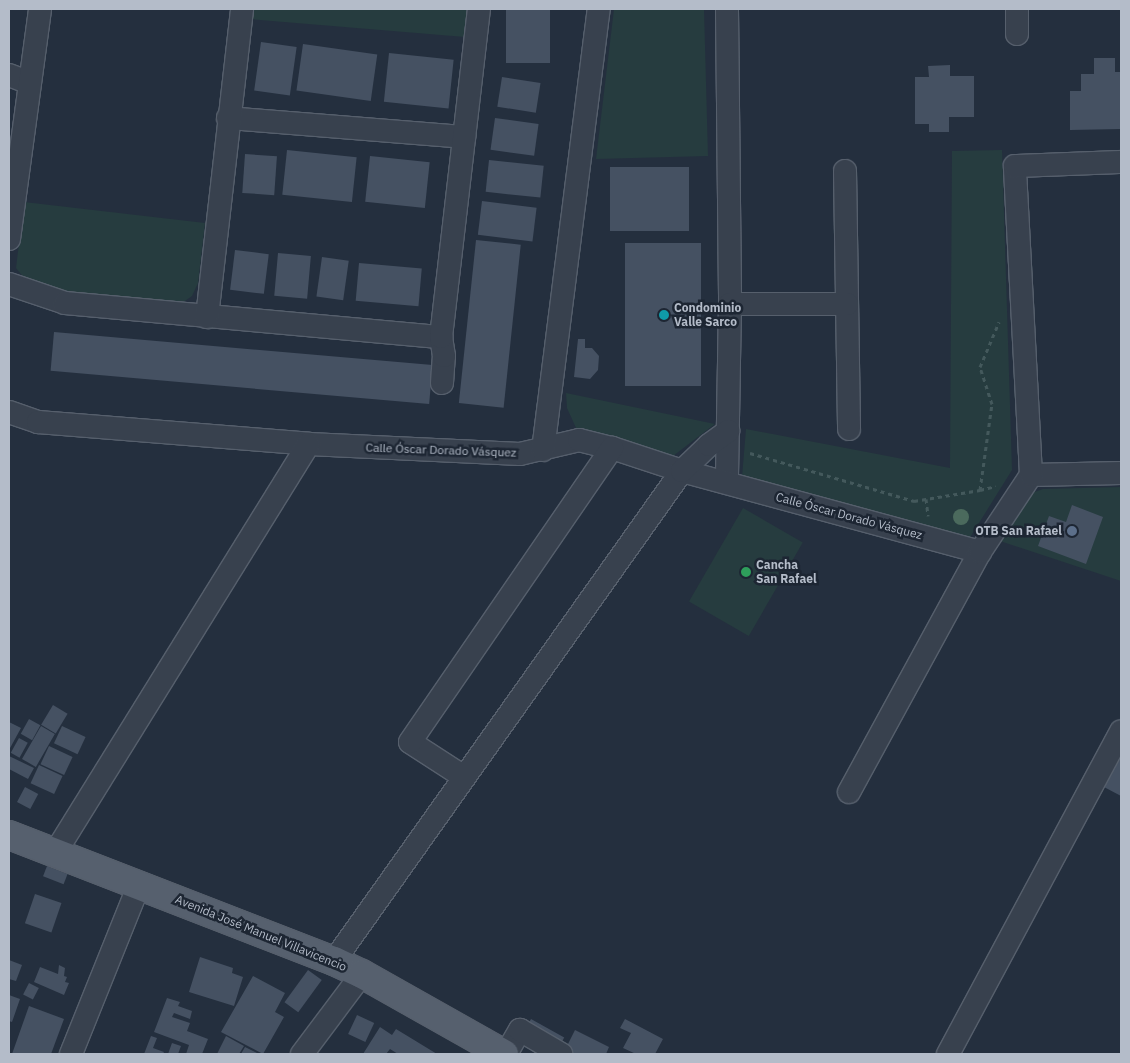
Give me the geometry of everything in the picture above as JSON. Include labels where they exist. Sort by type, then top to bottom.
[{"type":"main road","name":"Avenida José Manuel Villavicencio","points":[[9,835],[334,961],[362,974],[505,1054]]},
{"type":"street","points":[[9,239],[40,9]]},
{"type":"street","points":[[207,317],[228,118],[242,9]]},
{"type":"street","points":[[442,383],[444,356],[441,337],[479,9]]},
{"type":"street","points":[[543,450],[599,9]]},
{"type":"street","points":[[727,9],[730,304],[727,482]]},
{"type":"street","points":[[1017,9],[1018,34]]},
{"type":"street","points":[[9,75],[30,83]]},
{"type":"street","points":[[228,118],[464,137]]},
{"type":"street","points":[[848,792],[980,552],[1031,475],[1015,166],[1121,162]]},
{"type":"street","points":[[845,172],[849,429]]},
{"type":"street","points":[[9,284],[65,303],[441,337]]},
{"type":"street","points":[[730,304],[847,304]]},
{"type":"street","name":"Calle Óscar Dorado Vásquez","points":[[9,412],[38,422],[309,444],[520,454],[579,440],[612,448],[682,471],[980,552]]},
{"type":"street","points":[[334,961],[682,471],[708,445],[728,439]]},
{"type":"street","points":[[55,853],[309,444]]},
{"type":"street","points":[[464,777],[410,742],[612,448]]},
{"type":"street","points":[[1031,475],[1121,473]]},
{"type":"street","points":[[956,1051],[1121,732]]},
{"type":"street","points":[[72,1054],[139,884]]},
{"type":"street","points":[[302,1054],[362,974]]},
{"type":"street","points":[[505,1054],[520,1030],[561,1054]]},
{"type":"path","points":[[728,439],[914,501],[980,490],[992,404],[980,367],[1002,317]]},
{"type":"green space","points":[[251,9],[469,9],[465,37],[249,19]]},
{"type":"green space","points":[[614,9],[704,9],[708,156],[596,159]]},
{"type":"green space","points":[[1002,150],[1012,470],[969,539],[742,477],[746,429],[950,468],[952,151]]},
{"type":"green space","points":[[24,202],[205,223],[198,283],[192,296],[179,305],[67,296],[25,279],[16,268]]},
{"type":"green space","points":[[566,393],[715,424],[673,456],[617,437],[577,430],[567,408]]},
{"type":"green space","points":[[1121,487],[1121,581],[1000,541],[1029,494],[1043,489]]},
{"type":"green space","name":"Cancha San Rafael","points":[[743,508],[803,542],[749,636],[689,602]]},
{"type":"building","points":[[506,9],[550,9],[550,63],[506,63]]},
{"type":"building","points":[[261,42],[297,47],[290,96],[254,91]]},
{"type":"building","points":[[303,44],[377,54],[371,101],[296,91]]},
{"type":"building","points":[[389,53],[454,60],[449,109],[384,102]]},
{"type":"building","points":[[1094,58],[1115,58],[1115,72],[1121,72],[1121,129],[1070,130],[1070,91],[1081,91],[1081,74],[1094,74]]},
{"type":"building","points":[[950,65],[950,76],[974,76],[974,117],[949,117],[949,132],[929,132],[929,124],[915,124],[915,77],[929,77],[928,66]]},
{"type":"building","points":[[502,77],[541,83],[536,113],[497,107]]},
{"type":"building","points":[[495,118],[539,124],[534,156],[491,150]]},
{"type":"building","points":[[287,150],[357,157],[352,202],[282,195]]},
{"type":"building","points":[[245,154],[277,156],[274,195],[242,193]]},
{"type":"building","points":[[370,156],[430,162],[425,208],[365,202]]},
{"type":"building","points":[[489,160],[544,166],[540,198],[486,192]]},
{"type":"building","points":[[610,167],[689,167],[689,231],[610,231]]},
{"type":"building","points":[[482,201],[537,208],[532,241],[478,235]]},
{"type":"building","points":[[476,240],[521,245],[504,408],[459,403]]},
{"type":"building","name":"Condominio Valle Sarco","points":[[625,243],[701,243],[701,386],[625,386]]},
{"type":"building","points":[[235,250],[269,254],[264,294],[230,290]]},
{"type":"building","points":[[278,253],[311,256],[307,299],[274,296]]},
{"type":"building","points":[[322,257],[349,261],[343,300],[316,297]]},
{"type":"building","points":[[359,263],[422,268],[418,306],[356,301]]},
{"type":"building","points":[[54,332],[433,365],[429,404],[51,371]]},
{"type":"building","points":[[578,339],[585,339],[585,348],[592,348],[599,356],[598,370],[590,379],[574,377]]},
{"type":"building","points":[[1072,505],[1103,517],[1086,564],[1038,546],[1049,516],[1066,522]]},
{"type":"building","points":[[53,705],[68,714],[56,733],[41,725]]},
{"type":"building","points":[[29,719],[40,725],[32,740],[21,734]]},
{"type":"building","points":[[9,722],[21,728],[9,750]]},
{"type":"building","points":[[41,726],[55,734],[36,767],[22,759]]},
{"type":"building","points":[[62,726],[86,737],[78,754],[54,743]]},
{"type":"building","points":[[19,738],[28,743],[20,758],[11,753]]},
{"type":"building","points":[[49,746],[73,757],[64,775],[41,764]]},
{"type":"building","points":[[9,756],[34,768],[28,779],[9,769]]},
{"type":"building","points":[[1121,756],[1121,796],[1104,787]]},
{"type":"building","points":[[39,765],[63,776],[54,794],[31,783]]},
{"type":"building","points":[[25,787],[38,794],[30,809],[17,802]]},
{"type":"building","points":[[47,866],[68,874],[64,884],[43,876]]},
{"type":"building","points":[[35,894],[61,903],[51,932],[25,923]]},
{"type":"building","points":[[200,957],[233,968],[232,973],[243,977],[234,1006],[189,992]]},
{"type":"building","points":[[9,960],[22,965],[16,981],[9,979]]},
{"type":"building","points":[[59,965],[65,968],[64,976],[67,977],[65,982],[69,983],[64,995],[34,982],[40,967],[58,974]]},
{"type":"building","points":[[308,970],[322,980],[298,1012],[284,1002]]},
{"type":"building","points":[[253,976],[285,993],[275,1012],[284,1017],[263,1054],[221,1032]]},
{"type":"building","points":[[29,983],[39,988],[33,1000],[23,995]]},
{"type":"building","points":[[9,995],[20,999],[12,1022],[9,1021]]},
{"type":"building","points":[[167,998],[180,1002],[178,1006],[192,1011],[190,1019],[174,1013],[172,1017],[190,1023],[187,1031],[208,1039],[202,1054],[186,1054],[189,1045],[154,1032]]},
{"type":"building","points":[[29,1006],[64,1019],[51,1054],[12,1054]]},
{"type":"building","points":[[357,1015],[374,1023],[365,1042],[348,1034]]},
{"type":"building","points":[[531,1019],[564,1037],[556,1053],[522,1035]]},
{"type":"building","points":[[625,1019],[663,1039],[655,1054],[636,1054],[623,1048],[631,1033],[620,1028]]},
{"type":"building","points":[[380,1027],[392,1035],[396,1029],[437,1054],[398,1054],[390,1049],[386,1054],[363,1054]]},
{"type":"building","points":[[575,1030],[609,1047],[606,1054],[563,1054]]},
{"type":"building","points":[[151,1036],[157,1038],[153,1048],[164,1052],[163,1054],[144,1054]]},
{"type":"building","points":[[226,1036],[244,1046],[239,1054],[217,1054]]},
{"type":"building","points":[[172,1043],[181,1046],[178,1054],[168,1054]]},
{"type":"building","points":[[245,1047],[259,1054],[241,1054]]},
{"type":"place","name":"Condominio Valle Sarco","points":[[664,315]]},
{"type":"place","name":"OTB San Rafael","points":[[1072,531]]},
{"type":"place","name":"Cancha San Rafael","points":[[746,572]]}]
